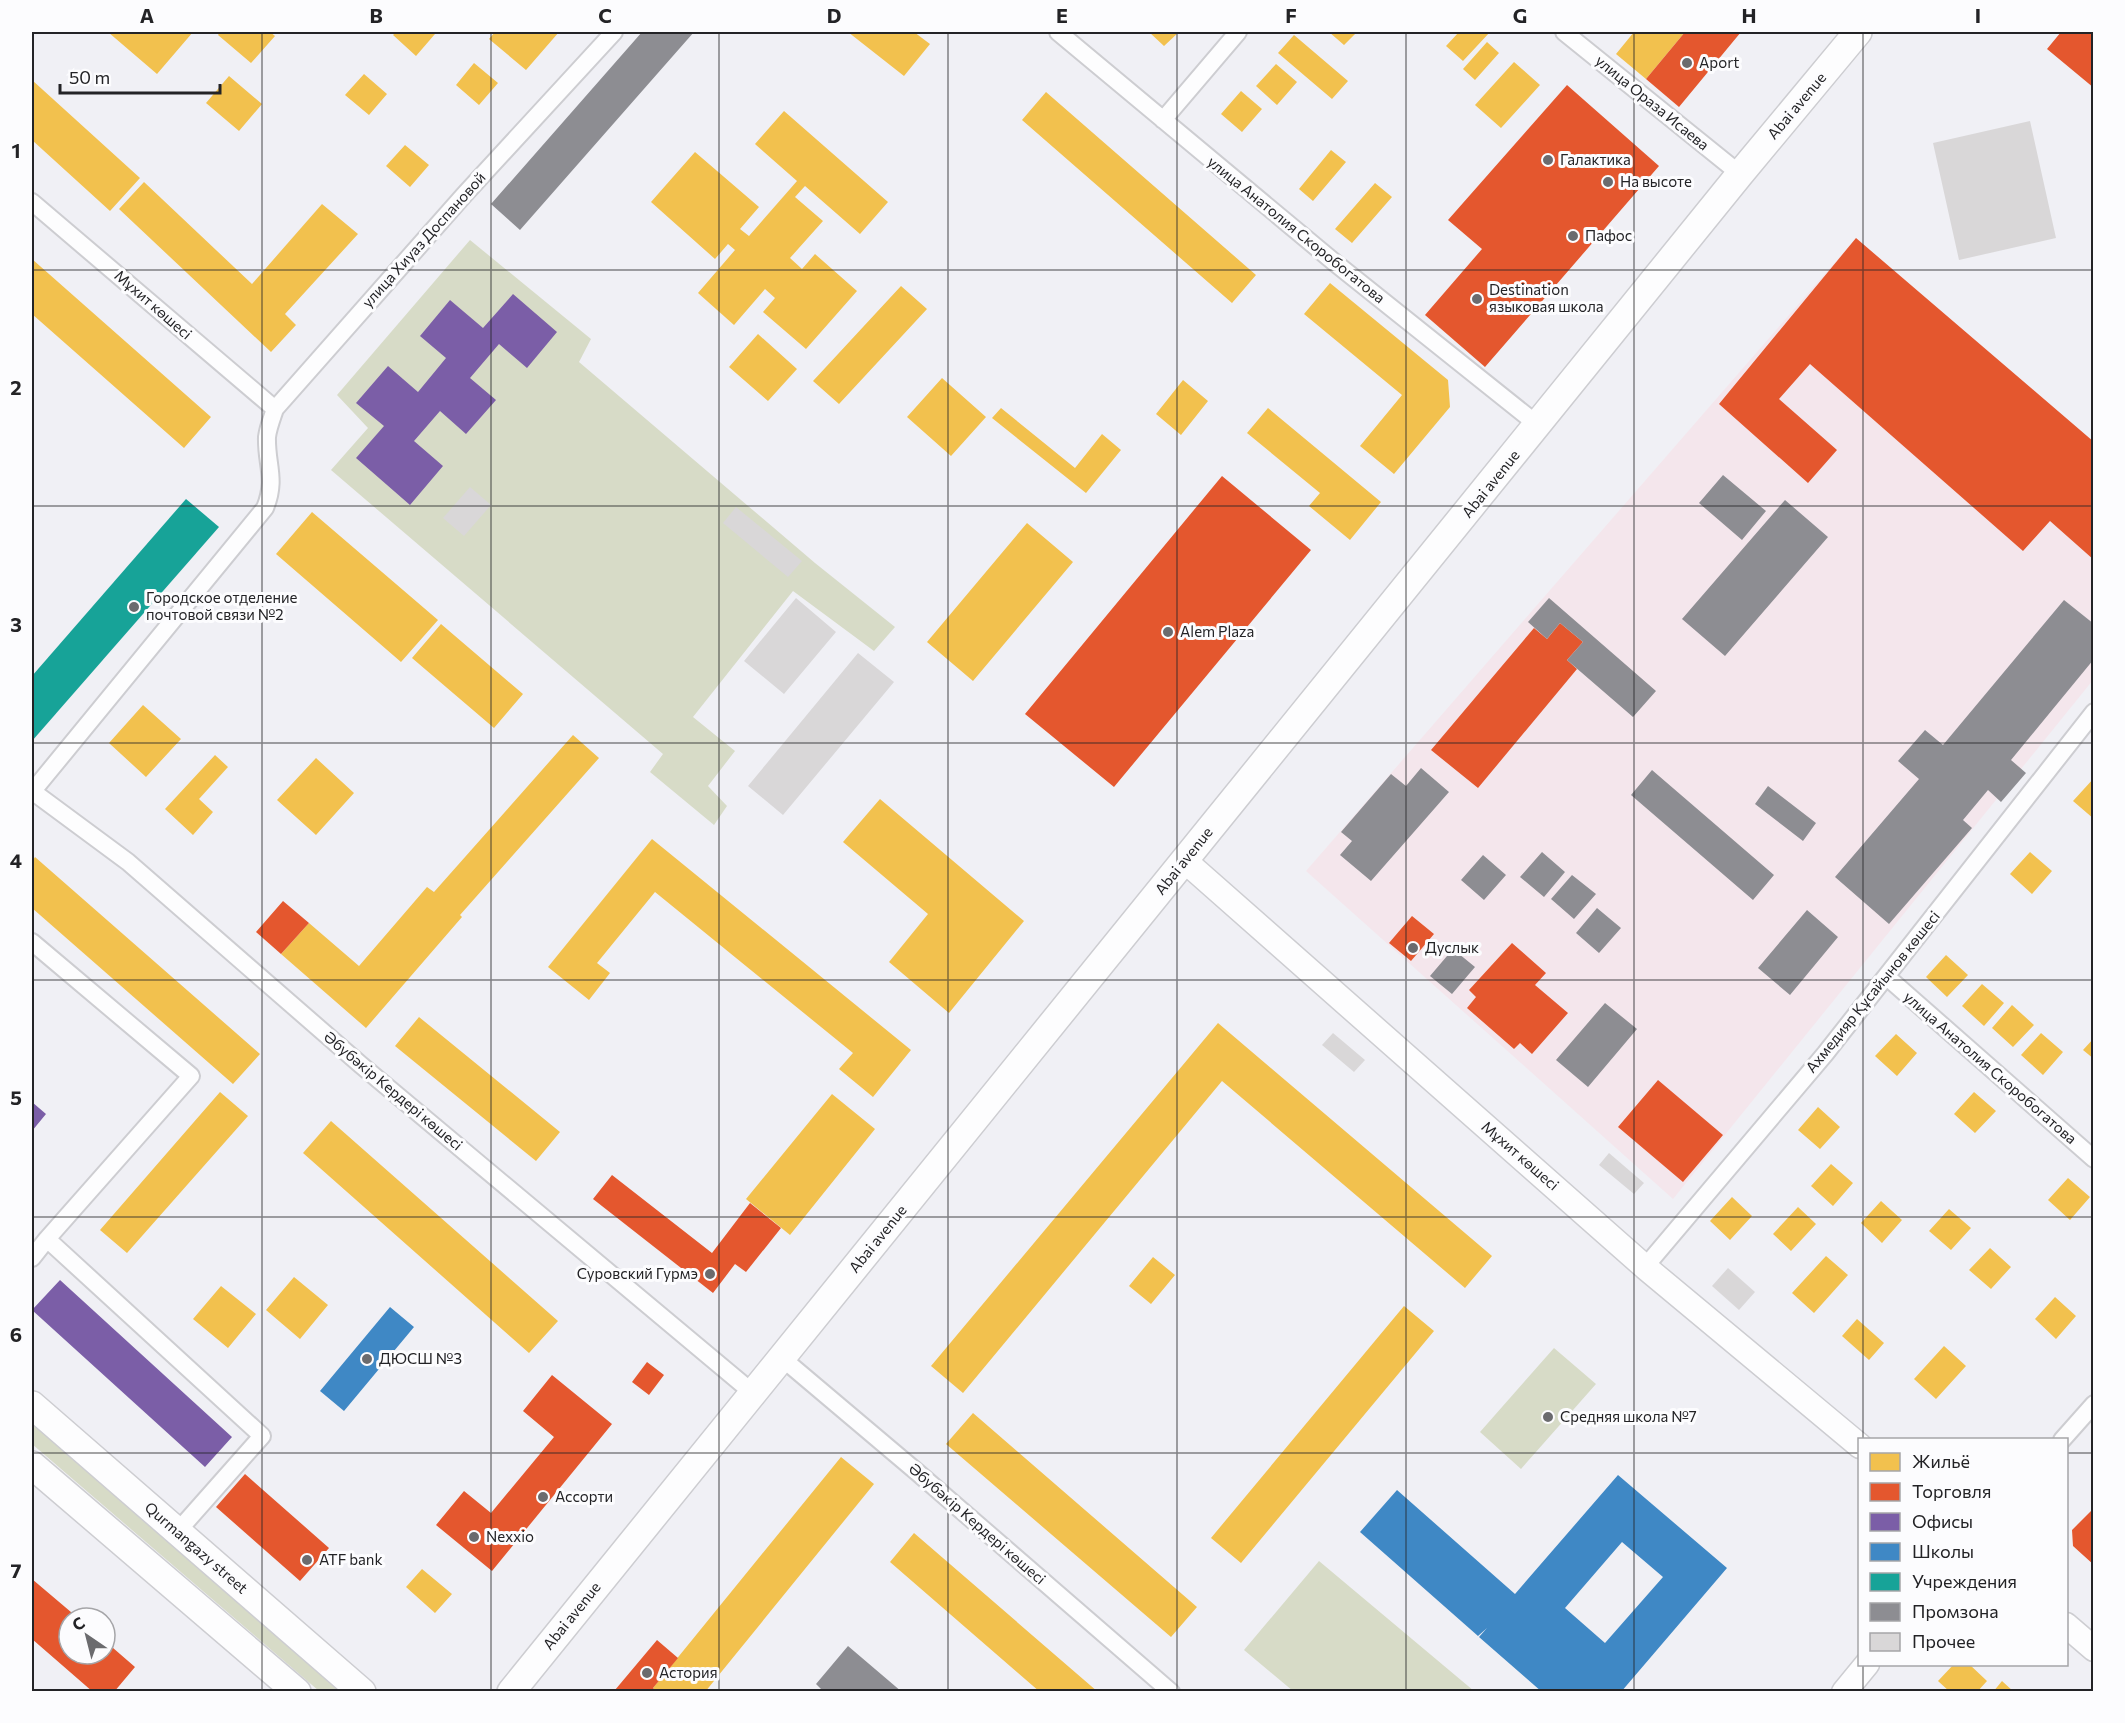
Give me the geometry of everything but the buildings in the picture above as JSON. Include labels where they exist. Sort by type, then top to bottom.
[{"type":"main road","name":"Abai avenue","points":[[511,1692],[1740,174],[1858,32]]},
{"type":"main road","name":"Qurmangazy street","points":[[32,1405],[362,1692]]},
{"type":"main road","points":[[32,1465],[297,1692]]},
{"type":"street","name":"улица Хиуаз Доспановой","points":[[32,791],[265,508],[271,488],[267,436],[274,409],[464,195],[615,32]]},
{"type":"street","name":"улица Анатолия Скоробогатова","points":[[1058,32],[1334,262],[1538,425]]},
{"type":"street","points":[[1162,120],[1238,32]]},
{"type":"street","name":"улица Ораза Исаева","points":[[1564,32],[1740,174]]},
{"type":"street","name":"Мұхит көшесі","points":[[32,202],[274,409]]},
{"type":"street","name":"Ахмедияр Құсайынов көшесі","points":[[1646,1267],[1825,1054],[2094,712]]},
{"type":"street","name":"Әбубәкір Кердері көшесі","points":[[32,791],[128,862],[361,1065],[753,1393]]},
{"type":"street","name":"Мұхит көшесі","points":[[1185,861],[1646,1267],[1858,1444]]},
{"type":"street","points":[[32,942],[191,1076],[32,1258]]},
{"type":"street","name":"улица Анатолия Скоробогатова","points":[[1887,977],[2094,1159]]},
{"type":"street","points":[[47,1239],[262,1436],[177,1532]]},
{"type":"street","name":"Әбубәкір Кердері көшесі","points":[[782,1358],[1171,1692]]},
{"type":"street","points":[[2064,1438],[2094,1404]]},
{"type":"street","points":[[2068,1626],[2094,1649]]},
{"type":"street","points":[[1844,1692],[1866,1666]]},
{"type":"shaded area","points":[[1856,238],[2093,442],[2093,680],[1673,1199],[1306,871]]},
{"type":"green space","points":[[470,240],[591,339],[579,362],[815,563],[895,627],[874,651],[793,591],[693,717],[735,751],[708,786],[727,806],[714,825],[650,772],[663,754],[331,470],[368,428],[337,395]]},
{"type":"green space","points":[[1554,1348],[1596,1384],[1521,1469],[1480,1432]]},
{"type":"green space","points":[[32,1423],[343,1691],[319,1691],[32,1444]]},
{"type":"green space","points":[[1319,1561],[1474,1691],[1293,1691],[1244,1650]]},
{"type":"place","name":"Aport","points":[[1687,63]]},
{"type":"place","name":"Галактика","points":[[1548,160]]},
{"type":"place","name":"На высоте","points":[[1608,182]]},
{"type":"place","name":"Пафос","points":[[1573,236]]},
{"type":"place","name":"Destination языковая школа","points":[[1477,299]]},
{"type":"place","name":"Городское отделение почтовой связи №2","points":[[134,607]]},
{"type":"place","name":"Alem Plaza","points":[[1168,632]]},
{"type":"place","name":"Дуслык","points":[[1413,948]]},
{"type":"place","name":"Суровский Гурмэ","points":[[710,1274]]},
{"type":"place","name":"ДЮСШ №3","points":[[367,1359]]},
{"type":"place","name":"Средняя школа №7","points":[[1548,1417]]},
{"type":"place","name":"Ассорти","points":[[543,1497]]},
{"type":"place","name":"Nexxio","points":[[474,1537]]},
{"type":"place","name":"ATF bank","points":[[307,1560]]},
{"type":"place","name":"Астория","points":[[647,1673]]}]
